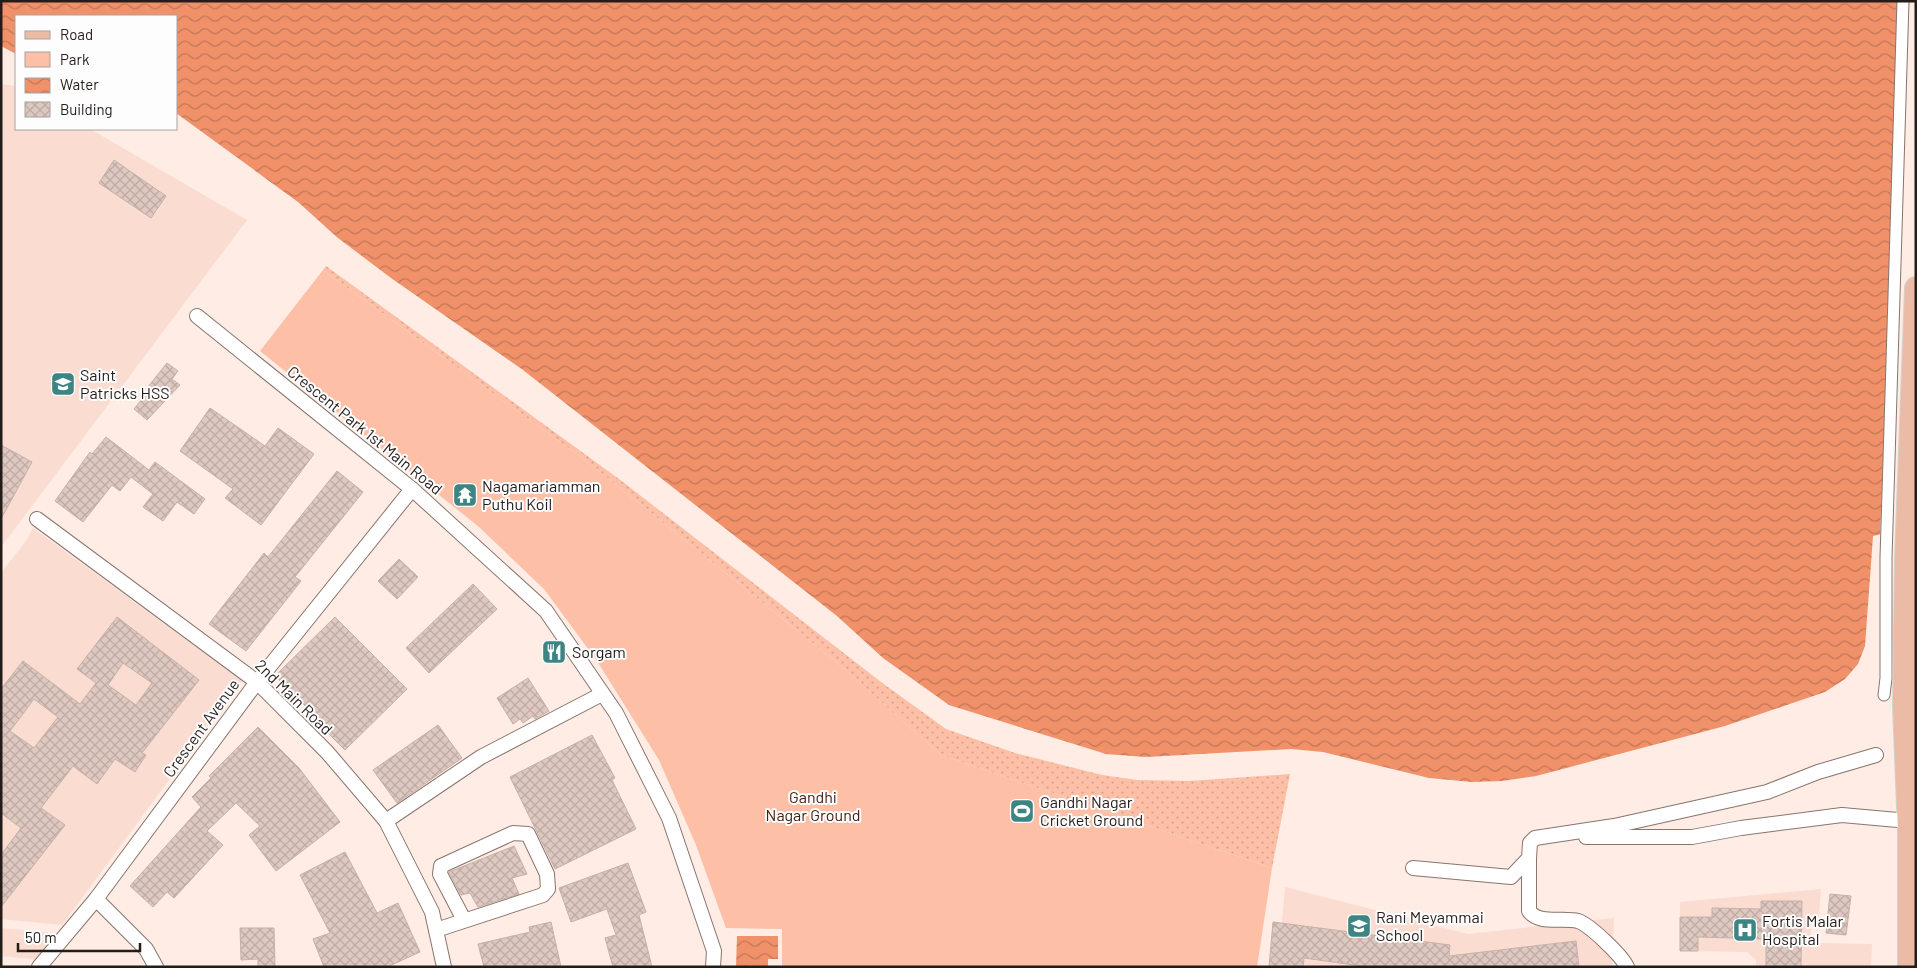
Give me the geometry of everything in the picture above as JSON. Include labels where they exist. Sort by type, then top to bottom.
[{"type":"main road","points":[[1909,967],[1909,821],[1896,558],[1916,288]]},
{"type":"street","points":[[1884,695],[1896,558],[1903,1]]},
{"type":"street","name":"Crescent Park 1st Main Road","points":[[197,316],[412,489],[546,611],[616,713],[669,818],[714,951],[714,967]]},
{"type":"street","name":"Crescent Avenue","points":[[39,967],[96,899],[257,682],[412,489]]},
{"type":"street","name":"2nd Main Road","points":[[38,519],[257,682],[327,752],[386,821],[432,912],[444,967]]},
{"type":"street","points":[[386,821],[481,757],[602,694]]},
{"type":"street","points":[[1627,967],[1588,926],[1577,921],[1549,920],[1532,914],[1528,892],[1529,858],[1530,843],[1535,838],[1614,826],[1768,792],[1818,772],[1876,756]]},
{"type":"street","points":[[1535,838],[1692,837],[1741,828],[1842,815],[1909,821]]},
{"type":"street","points":[[436,930],[543,895],[548,889],[547,874],[528,834],[512,833],[441,866],[440,874],[464,920]]},
{"type":"street","points":[[1413,868],[1511,877],[1529,858]]},
{"type":"street","points":[[96,899],[146,950],[156,967]]},
{"type":"shaded area","name":"Saint Patricks HSS","points":[[1,84],[15,86],[15,130],[92,130],[247,220],[1,547]]},
{"type":"shaded area","points":[[33,528],[242,681],[62,925],[1,919],[1,573],[26,541]]},
{"type":"shaded area","name":"Rani Meyammai School","points":[[1285,887],[1468,934],[1614,918],[1612,967],[1278,967]]},
{"type":"shaded area","name":"Fortis Malar Hospital","points":[[1821,889],[1819,917],[1815,922],[1811,922],[1811,938],[1816,943],[1872,944],[1871,967],[1756,967],[1756,960],[1747,952],[1680,951],[1680,902]]},
{"type":"shaded area","points":[[1,928],[64,934],[42,960],[1,956]]},
{"type":"green space","points":[[326,266],[619,479],[881,682],[946,729],[1015,753],[1102,775],[1137,780],[1189,781],[1290,774],[1272,868],[941,755],[835,661],[589,463],[323,270]]},
{"type":"green space","name":"Gandhi Nagar Ground","points":[[323,270],[589,463],[835,661],[941,755],[1272,868],[1257,967],[782,967],[782,929],[726,928],[696,845],[659,760],[597,661],[544,589],[479,527],[260,351]]},
{"type":"water","points":[[1,1],[1916,1],[1916,526],[1873,536],[1865,646],[1858,664],[1845,679],[1825,692],[1725,726],[1536,776],[1502,781],[1472,782],[1429,778],[1323,752],[1291,749],[1146,757],[1106,754],[949,705],[883,658],[837,616],[523,370],[391,278],[338,238],[298,202],[178,114],[178,15],[15,15],[15,53],[1,46]]},
{"type":"water","points":[[737,936],[778,936],[778,959],[768,959],[768,967],[736,967]]},
{"type":"pier","points":[[1901,1],[1916,1],[1916,529],[1880,537]]},
{"type":"building","points":[[114,160],[166,196],[151,218],[99,183]]},
{"type":"building","points":[[167,363],[178,371],[172,379],[180,385],[147,420],[134,409],[150,389],[147,388]]},
{"type":"building","points":[[210,408],[265,446],[278,428],[314,454],[261,525],[225,498],[233,489],[180,451]]},
{"type":"building","points":[[106,437],[149,470],[155,462],[205,499],[194,514],[177,502],[163,521],[143,507],[153,494],[131,477],[120,491],[112,485],[83,522],[55,501],[90,452],[92,454]]},
{"type":"building","points":[[1,445],[32,462],[1,519]]},
{"type":"building","points":[[337,471],[363,492],[295,577],[301,581],[246,651],[209,624],[264,553],[268,557]]},
{"type":"building","points":[[399,559],[418,577],[397,599],[378,581]]},
{"type":"building","points":[[473,584],[497,609],[429,673],[406,648]]},
{"type":"building","points":[[117,617],[199,680],[142,753],[146,755],[135,772],[115,759],[97,784],[73,766],[41,808],[65,825],[1,907],[1,855],[21,828],[1,813],[1,689],[23,661],[80,704],[96,683],[77,669]],"holes":[[[123,663],[152,683],[136,705],[108,685]],[[34,699],[58,717],[34,748],[10,731]]]},
{"type":"building","points":[[335,617],[407,689],[345,750],[312,717],[314,715],[275,676]]},
{"type":"building","points":[[528,678],[549,711],[535,719],[533,716],[523,723],[520,719],[513,724],[497,698]]},
{"type":"building","points":[[438,725],[462,758],[397,803],[373,770]]},
{"type":"building","points":[[258,727],[299,768],[340,822],[276,871],[249,835],[260,826],[236,803],[207,831],[223,845],[174,898],[167,892],[153,907],[130,886],[201,807],[192,797],[211,778],[209,776]]},
{"type":"building","points":[[592,735],[615,778],[612,780],[636,829],[555,869],[510,777]]},
{"type":"building","points":[[514,846],[527,874],[512,878],[519,894],[478,907],[470,893],[461,895],[449,872]]},
{"type":"building","points":[[345,852],[377,913],[398,903],[420,952],[387,967],[324,967],[313,939],[330,933],[300,875]]},
{"type":"building","points":[[628,863],[646,912],[639,915],[652,967],[613,967],[605,938],[616,935],[607,909],[571,922],[559,888]]},
{"type":"building","points":[[1830,894],[1851,896],[1846,935],[1826,933]]},
{"type":"building","points":[[1761,901],[1802,901],[1801,967],[1766,967],[1766,939],[1698,937],[1698,951],[1680,951],[1680,917],[1712,917],[1712,908],[1761,909]]},
{"type":"building","points":[[551,922],[561,967],[484,967],[478,944],[530,932],[529,927]]},
{"type":"building","points":[[1273,922],[1450,945],[1449,956],[1576,941],[1579,967],[1369,967],[1304,958],[1303,967],[1269,967]]},
{"type":"building","points":[[240,928],[274,928],[275,967],[258,967],[258,959],[241,960]]},
{"type":"place","name":"Saint Patricks HSS","points":[[63,384]]},
{"type":"place","name":"Nagamariamman Puthu Koil","points":[[465,495]]},
{"type":"place","name":"Sorgam","points":[[554,652]]},
{"type":"place","name":"Gandhi Nagar Cricket Ground","points":[[1022,811]]},
{"type":"place","name":"Rani Meyammai School","points":[[1359,926]]},
{"type":"place","name":"Fortis Malar Hospital","points":[[1745,930]]}]
